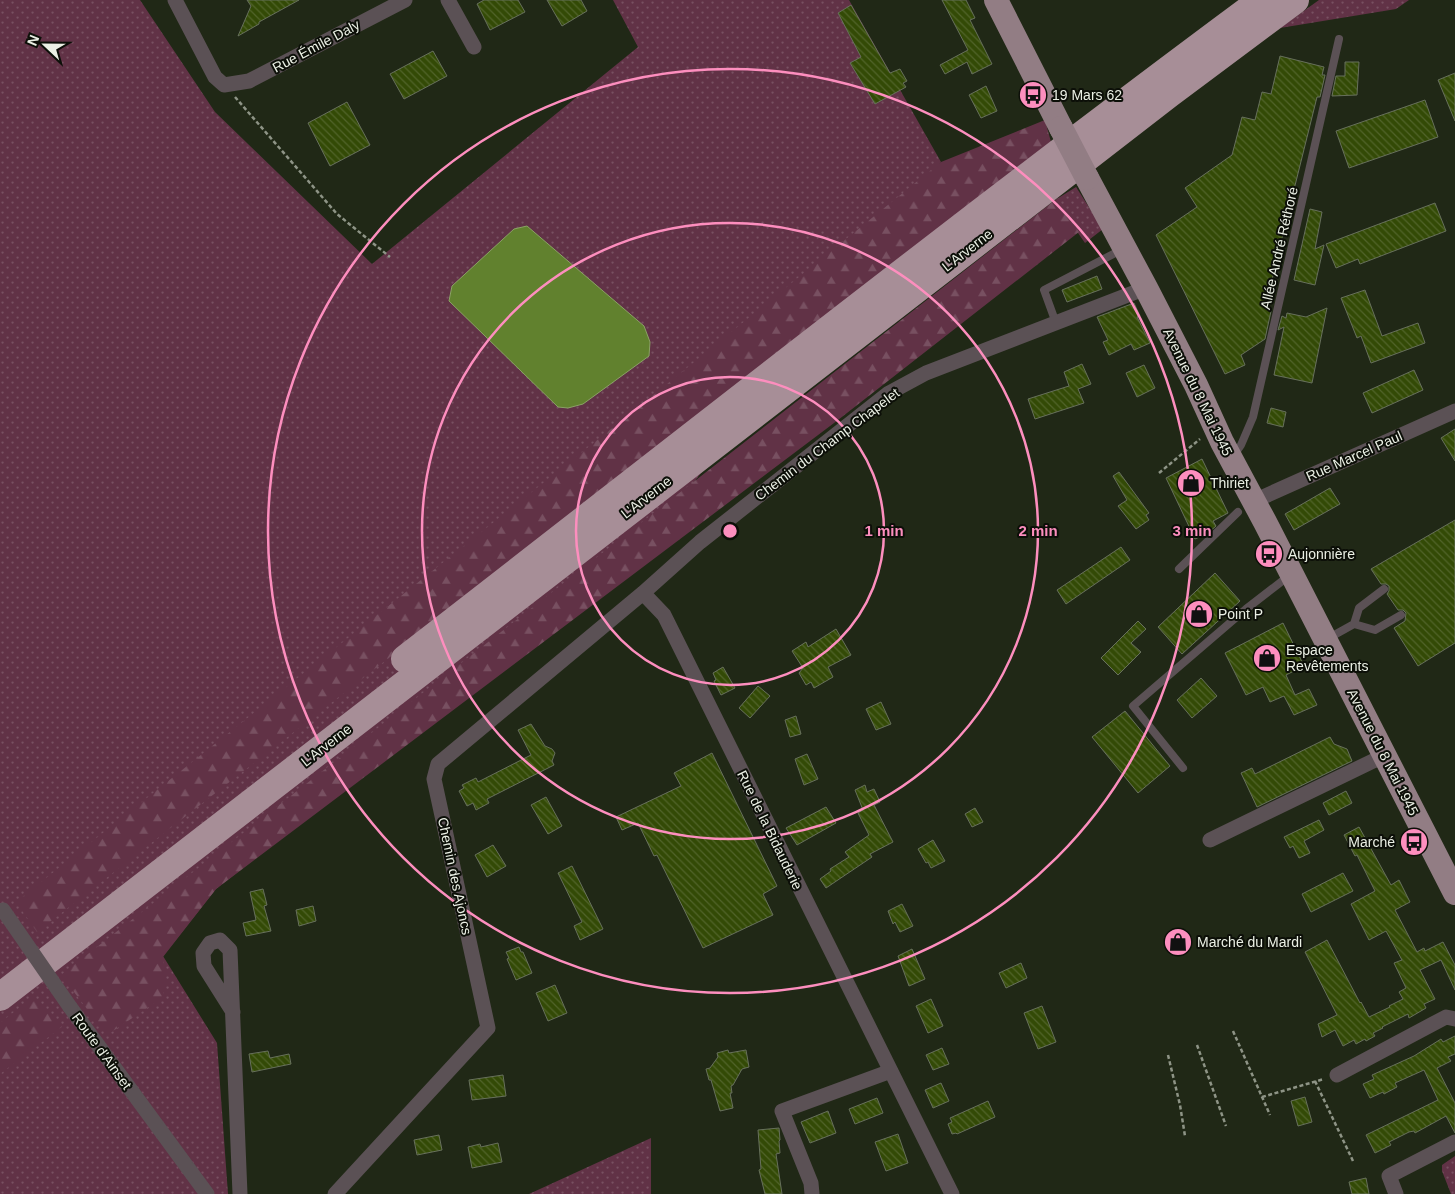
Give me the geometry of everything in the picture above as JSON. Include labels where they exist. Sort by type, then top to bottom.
[{"type":"highway","name":"L'Arverne","points":[[0,974],[985,210],[1262,0]]},
{"type":"highway","name":"L'Arverne","points":[[0,997],[1108,140],[1295,0]]},
{"type":"main road","name":"Avenue du 8 Mai 1945","points":[[996,0],[1087,178],[1146,288],[1232,459],[1246,507],[1292,573],[1385,756],[1451,879]]},
{"type":"street","points":[[174,0],[215,77],[224,85]]},
{"type":"street","name":"Rue Émile Daly","points":[[224,85],[249,82],[405,0]]},
{"type":"street","points":[[448,0],[474,47]]},
{"type":"street","name":"Chemin du Champ Chapelet","points":[[643,593],[700,542],[890,393],[926,373],[1146,288]]},
{"type":"street","name":"Rue Marcel Paul","points":[[1246,507],[1455,411]]},
{"type":"street","name":"Rue de la Bidauderie","points":[[643,593],[664,615],[952,1194]]},
{"type":"street","name":"Chemin des Ajoncs","points":[[335,1194],[488,1028],[434,779],[438,764],[643,593]]},
{"type":"street","points":[[1210,840],[1385,756]]},
{"type":"street","name":"Route d'Ainset","points":[[1,908],[70,1007],[207,1194]]},
{"type":"street","points":[[233,1012],[240,1194]]},
{"type":"street","points":[[1337,1075],[1446,1016],[1455,1019]]},
{"type":"street","points":[[812,1194],[810,1183],[782,1111],[891,1071]]},
{"type":"street","points":[[1396,1194],[1389,1176],[1455,1142]]},
{"type":"lane","name":"Allée André Réthoré","points":[[1232,459],[1241,445],[1253,417],[1340,39]]},
{"type":"lane","points":[[1056,323],[1044,290],[1124,248]]},
{"type":"lane","points":[[1179,569],[1246,507]]},
{"type":"lane","points":[[1184,768],[1133,706],[1246,609],[1292,573]]},
{"type":"lane","points":[[1325,640],[1354,624],[1359,608],[1384,589]]},
{"type":"lane","points":[[1354,624],[1376,630],[1401,615]]},
{"type":"path","points":[[224,85],[337,214],[390,257]]},
{"type":"path","points":[[1159,472],[1215,427]]},
{"type":"path","points":[[1233,1032],[1270,1115]]},
{"type":"path","points":[[1197,1045],[1226,1126]]},
{"type":"path","points":[[1168,1055],[1185,1136]]},
{"type":"path","points":[[1262,1097],[1337,1075]]},
{"type":"path","points":[[1315,1081],[1353,1161]]},
{"type":"green space","points":[[0,0],[140,0],[215,112],[372,264],[638,47],[613,0],[849,0],[941,162],[630,565],[216,889],[163,956],[217,1043],[228,1194],[0,1194]]},
{"type":"green space","points":[[1319,0],[1409,0],[1396,9],[1280,28]]},
{"type":"green space","points":[[1045,120],[1051,142],[37,932],[16,902],[635,410],[941,162]]},
{"type":"green space","points":[[1076,187],[1103,229],[1085,243],[1055,200]]},
{"type":"green space","points":[[1055,200],[1079,232],[838,420],[216,889],[163,957],[166,985],[162,998],[107,1035],[61,975]]},
{"type":"green space","points":[[33,997],[63,1026],[0,1074],[0,1023]]},
{"type":"green space","points":[[651,1138],[651,1194],[529,1194]]},
{"type":"green space","points":[[1455,1156],[1455,1194],[1451,1194],[1442,1171],[1442,1165]]},
{"type":"shaded area","points":[[527,226],[644,326],[650,342],[649,356],[583,404],[568,408],[558,407],[449,301],[452,286],[514,229]]},
{"type":"building","points":[[247,0],[299,0],[238,36],[251,6]]},
{"type":"building","points":[[484,0],[518,0],[525,12],[490,30],[477,4]]},
{"type":"building","points":[[547,0],[581,0],[587,11],[562,26]]},
{"type":"building","points":[[942,0],[966,0],[975,18],[970,20],[992,64],[972,74],[967,62],[945,74],[940,65],[968,50]]},
{"type":"building","points":[[851,5],[890,73],[900,69],[907,81],[903,83],[906,87],[875,104],[850,63],[861,57],[838,13]]},
{"type":"building","points":[[433,51],[447,76],[404,99],[390,74]]},
{"type":"building","points":[[1280,56],[1324,67],[1322,75],[1325,75],[1320,97],[1317,97],[1275,266],[1266,309],[1271,311],[1265,339],[1241,355],[1245,365],[1225,374],[1156,235],[1197,207],[1185,188],[1232,155],[1242,117],[1255,120],[1262,92],[1271,94]]},
{"type":"building","points":[[1345,62],[1359,62],[1357,95],[1332,96],[1336,76],[1345,76]]},
{"type":"building","points":[[1455,73],[1455,121],[1438,80]]},
{"type":"building","points":[[986,86],[997,111],[981,118],[969,95]]},
{"type":"building","points":[[1425,100],[1438,137],[1349,168],[1336,131]]},
{"type":"building","points":[[347,102],[370,145],[330,166],[308,123]]},
{"type":"building","points":[[1435,203],[1446,231],[1360,264],[1358,259],[1336,268],[1326,244]]},
{"type":"building","points":[[1310,209],[1322,212],[1315,249],[1324,245],[1315,285],[1294,280]]},
{"type":"building","points":[[1097,276],[1102,289],[1067,302],[1062,290]]},
{"type":"building","points":[[1365,290],[1382,336],[1418,323],[1425,343],[1371,363],[1361,336],[1357,338],[1341,298]]},
{"type":"building","points":[[1134,303],[1140,316],[1137,317],[1150,343],[1134,350],[1131,344],[1109,355],[1103,342],[1108,340],[1097,317]]},
{"type":"building","points":[[1327,308],[1312,383],[1274,375],[1284,327],[1278,330],[1282,316],[1286,318],[1287,313],[1306,317]]},
{"type":"building","points":[[1082,364],[1091,384],[1078,389],[1084,403],[1035,419],[1028,399],[1069,386],[1064,372]]},
{"type":"building","points":[[1144,365],[1155,388],[1137,397],[1126,373]]},
{"type":"building","points":[[1414,370],[1423,390],[1372,413],[1363,393]]},
{"type":"building","points":[[1271,408],[1286,412],[1283,427],[1267,423]]},
{"type":"building","points":[[1455,429],[1455,461],[1441,438]]},
{"type":"building","points":[[1202,459],[1228,513],[1213,521],[1216,526],[1208,533],[1195,539],[1166,478]]},
{"type":"building","points":[[1119,472],[1149,513],[1146,515],[1149,520],[1136,529],[1118,506],[1127,500],[1113,476]]},
{"type":"building","points":[[1330,488],[1340,504],[1294,530],[1285,514]]},
{"type":"building","points":[[1455,520],[1455,643],[1418,666],[1394,628],[1405,621],[1406,613],[1403,610],[1398,610],[1387,594],[1389,586],[1381,584],[1371,569]]},
{"type":"building","points":[[1121,547],[1130,560],[1066,604],[1057,590]]},
{"type":"building","name":"Point P","points":[[1215,573],[1240,601],[1182,654],[1158,627]]},
{"type":"building","points":[[1138,621],[1146,629],[1131,643],[1141,652],[1118,675],[1101,658]]},
{"type":"building","name":"Espace Revêtements","points":[[1283,623],[1304,666],[1286,675],[1295,695],[1309,689],[1317,705],[1294,715],[1284,696],[1270,702],[1263,687],[1246,695],[1225,653]]},
{"type":"building","points":[[836,629],[851,655],[828,667],[833,677],[814,688],[811,682],[806,685],[799,673],[803,668],[792,651],[806,642],[808,647]]},
{"type":"building","points":[[723,667],[735,688],[721,695],[714,681],[716,680],[713,673]]},
{"type":"building","points":[[1201,678],[1217,696],[1192,718],[1177,700]]},
{"type":"building","points":[[758,686],[770,696],[750,718],[739,708]]},
{"type":"building","points":[[881,702],[891,724],[876,730],[866,709]]},
{"type":"building","points":[[1125,711],[1170,766],[1138,793],[1092,737]]},
{"type":"building","points":[[796,716],[801,734],[790,737],[785,720]]},
{"type":"building","points":[[531,724],[545,746],[552,749],[555,753],[552,761],[554,765],[487,799],[489,803],[476,810],[473,803],[467,806],[459,791],[464,788],[462,785],[476,778],[478,782],[531,755],[518,730]]},
{"type":"building","points":[[1330,737],[1334,744],[1347,749],[1352,761],[1257,807],[1241,773],[1252,768],[1255,774]]},
{"type":"building","points":[[712,753],[777,886],[763,894],[773,915],[703,948],[657,855],[654,856],[638,823],[622,830],[616,817],[681,786],[674,773]]},
{"type":"building","points":[[807,754],[818,779],[804,785],[795,759]]},
{"type":"building","points":[[865,785],[867,792],[874,789],[880,802],[874,805],[893,842],[870,854],[872,857],[826,888],[820,879],[831,871],[830,869],[849,857],[845,852],[869,835],[858,813],[863,810],[855,790]]},
{"type":"building","points":[[1346,791],[1352,803],[1329,815],[1323,803]]},
{"type":"building","points":[[546,797],[562,826],[548,834],[531,805]]},
{"type":"building","points":[[826,807],[836,823],[797,845],[786,828]]},
{"type":"building","points":[[975,808],[983,822],[972,827],[965,814]]},
{"type":"building","points":[[1319,820],[1324,830],[1304,841],[1310,853],[1299,858],[1293,846],[1290,848],[1284,837]]},
{"type":"building","points":[[1359,827],[1391,885],[1399,880],[1410,902],[1395,910],[1417,952],[1424,948],[1425,951],[1443,942],[1455,965],[1455,990],[1441,960],[1420,970],[1435,999],[1424,1004],[1426,1008],[1409,1018],[1408,1014],[1382,1027],[1373,1033],[1375,1036],[1366,1041],[1365,1039],[1356,1044],[1354,1040],[1343,1046],[1335,1030],[1322,1037],[1318,1024],[1337,1015],[1305,952],[1327,940],[1369,1017],[1403,999],[1399,992],[1406,988],[1394,963],[1402,960],[1386,931],[1369,940],[1351,904],[1375,891],[1357,855],[1355,856],[1344,835]]},
{"type":"building","points":[[933,840],[945,861],[931,868],[918,849]]},
{"type":"building","points":[[493,845],[506,866],[487,877],[475,855]]},
{"type":"building","points":[[572,866],[603,929],[580,940],[574,926],[582,922],[558,873]]},
{"type":"building","points":[[1343,873],[1353,891],[1311,912],[1302,894]]},
{"type":"building","points":[[263,889],[267,905],[264,906],[271,931],[246,936],[243,923],[256,920],[250,892]]},
{"type":"building","points":[[902,904],[913,926],[900,932],[895,922],[893,924],[888,911]]},
{"type":"building","points":[[313,906],[316,921],[299,926],[296,910]]},
{"type":"building","points":[[519,947],[532,973],[516,980],[506,952]]},
{"type":"building","points":[[912,949],[925,979],[909,986],[898,956]]},
{"type":"building","points":[[1021,963],[1027,978],[1006,988],[999,973]]},
{"type":"building","points":[[555,985],[567,1013],[548,1021],[536,993]]},
{"type":"building","points":[[931,999],[943,1026],[928,1033],[916,1006]]},
{"type":"building","points":[[1042,1006],[1056,1042],[1038,1049],[1024,1013]]},
{"type":"building","points":[[1455,1036],[1455,1054],[1448,1057],[1451,1061],[1437,1068],[1455,1103],[1455,1133],[1446,1116],[1415,1133],[1414,1131],[1409,1132],[1389,1142],[1391,1145],[1375,1153],[1366,1135],[1438,1100],[1424,1070],[1395,1083],[1397,1087],[1384,1094],[1383,1092],[1370,1098],[1363,1084],[1374,1079],[1372,1075],[1414,1056],[1441,1039],[1443,1042]]},
{"type":"building","points":[[942,1048],[949,1064],[933,1070],[926,1055]]},
{"type":"building","points":[[728,1050],[729,1053],[746,1050],[749,1067],[742,1069],[731,1086],[732,1093],[730,1093],[733,1108],[720,1111],[706,1069],[710,1068],[718,1057],[717,1053]]},
{"type":"building","points":[[268,1051],[270,1058],[289,1054],[291,1064],[252,1072],[249,1054]]},
{"type":"building","points":[[503,1075],[506,1096],[472,1100],[469,1080]]},
{"type":"building","points":[[941,1083],[949,1101],[933,1108],[925,1090]]},
{"type":"building","points":[[1305,1097],[1312,1122],[1298,1126],[1291,1101]]},
{"type":"building","points":[[877,1098],[883,1113],[855,1124],[849,1109]]},
{"type":"building","points":[[988,1101],[995,1117],[957,1134],[952,1134],[948,1124],[952,1122],[950,1118]]},
{"type":"building","points":[[828,1111],[836,1133],[810,1143],[801,1122]]},
{"type":"building","points":[[779,1128],[780,1153],[776,1154],[782,1194],[765,1194],[759,1170],[761,1169],[758,1130]]},
{"type":"building","points":[[898,1134],[908,1163],[886,1171],[875,1142]]},
{"type":"building","points":[[439,1135],[442,1150],[417,1155],[414,1140]]},
{"type":"building","points":[[498,1143],[502,1162],[472,1168],[468,1147],[480,1144],[481,1147]]},
{"type":"building","points":[[1366,1178],[1369,1194],[1352,1194],[1349,1182]]},
{"type":"place","name":"19 Mars 62","points":[[1033,95]]},
{"type":"place","name":"Thiriet","points":[[1191,483]]},
{"type":"place","name":"Aujonnière","points":[[1269,554]]},
{"type":"place","name":"Point P","points":[[1199,614]]},
{"type":"place","name":"Espace Revêtements","points":[[1267,658]]},
{"type":"place","name":"Marché","points":[[1414,842]]},
{"type":"place","name":"Marché du Mardi","points":[[1178,942]]}]
